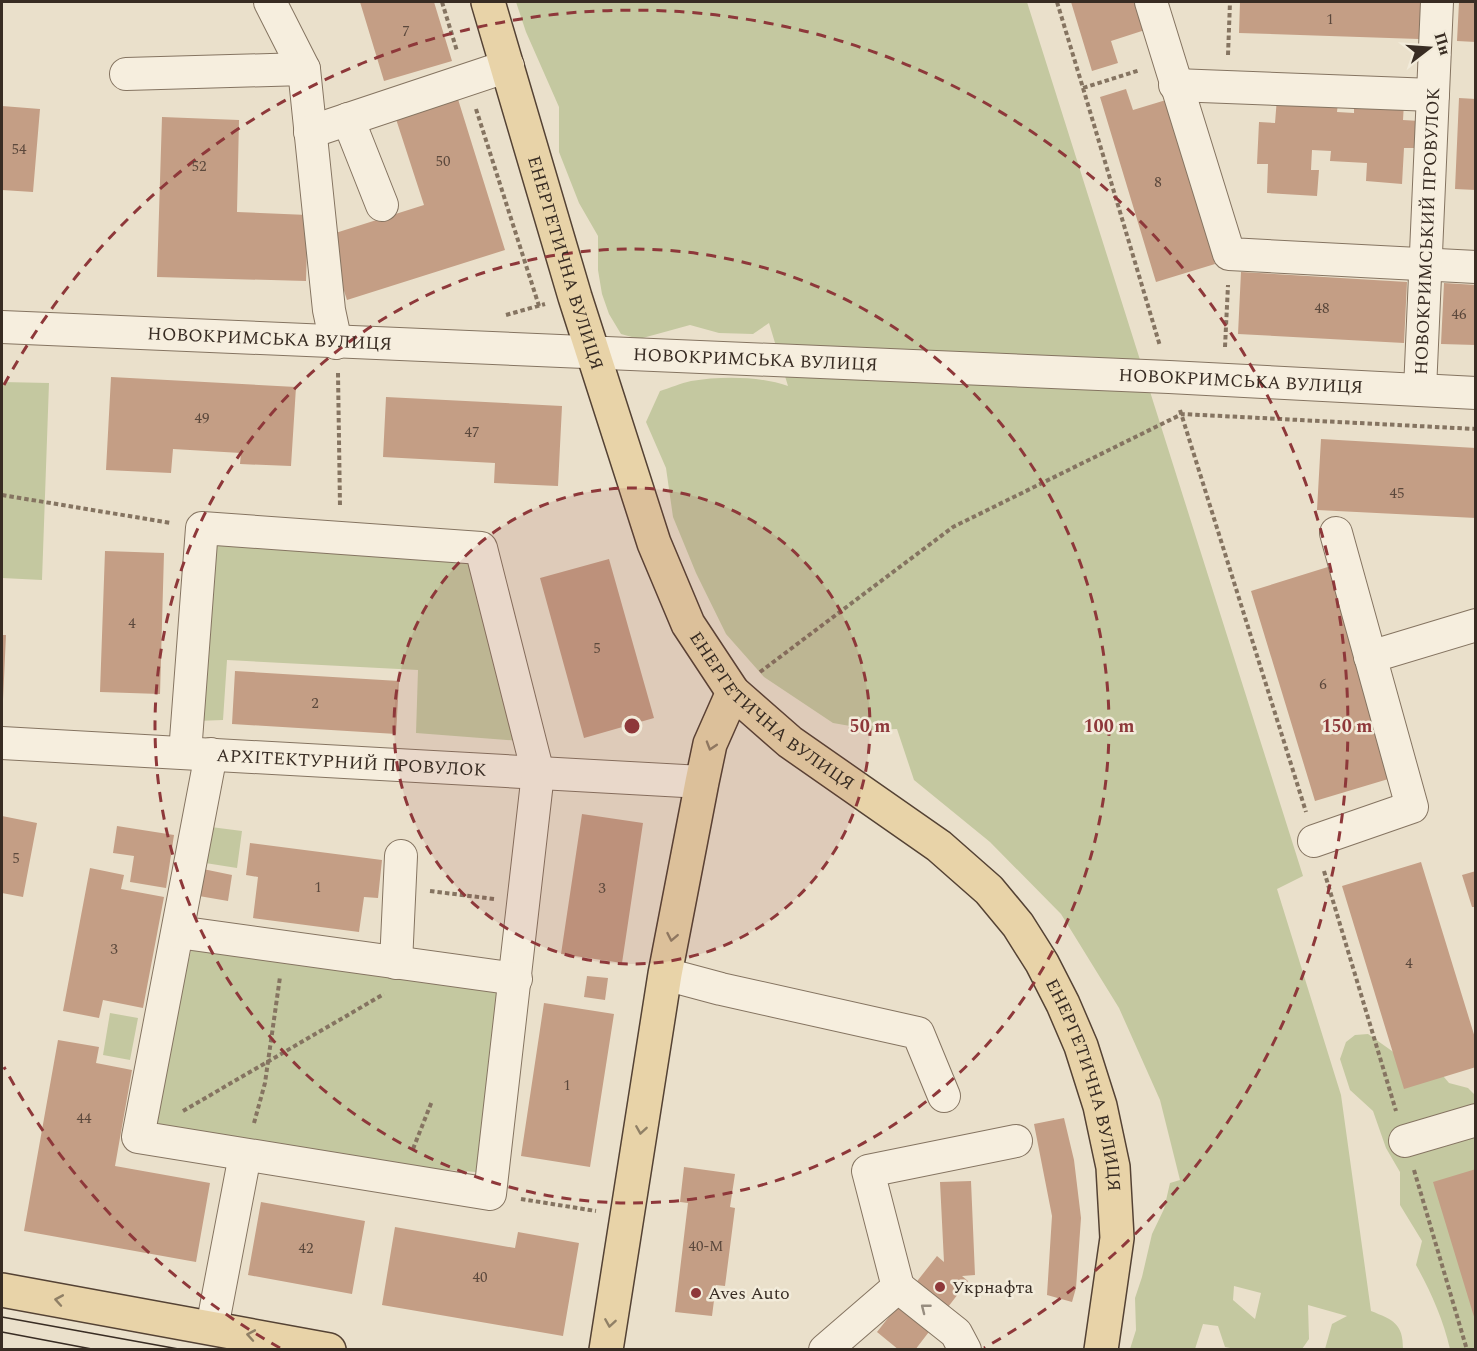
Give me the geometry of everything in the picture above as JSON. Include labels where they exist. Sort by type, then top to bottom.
[{"type":"main road","name":"ЕНЕРГЕТИЧНА ВУЛИЦЯ","points":[[488,2],[593,354],[654,543],[688,624],[733,692],[790,742],[939,846],[989,890],[1018,925],[1042,963],[1063,1004],[1081,1046],[1100,1106],[1113,1167],[1117,1239],[1101,1350]]},
{"type":"main road","points":[[606,1350],[665,974],[702,782],[710,744],[733,692]]},
{"type":"main road","points":[[2,1290],[329,1350]]},
{"type":"street","points":[[270,2],[304,69],[329,310],[336,343]]},
{"type":"street","points":[[1150,2],[1229,254],[1476,267]]},
{"type":"street","name":"НОВОКРИМСЬКИЙ ПРОВУЛОК","points":[[1420,390],[1437,2]]},
{"type":"street","points":[[310,132],[508,66]]},
{"type":"street","points":[[126,74],[304,69]]},
{"type":"street","points":[[1175,85],[1433,95]]},
{"type":"street","points":[[348,119],[382,205]]},
{"type":"street","name":"НОВОКРИМСЬКА ВУЛИЦЯ","points":[[2,327],[1169,377],[1476,393]]},
{"type":"street","points":[[202,528],[481,548],[538,773],[490,1194],[138,1137],[178,932],[198,753],[202,528]]},
{"type":"street","points":[[1314,841],[1412,807],[1336,533]]},
{"type":"street","points":[[1370,657],[1476,625]]},
{"type":"street","name":"АРХІТЕКТУРНИЙ ПРОВУЛОК","points":[[2,743],[702,782]]},
{"type":"street","points":[[396,963],[401,856]]},
{"type":"street","points":[[178,932],[516,980]]},
{"type":"street","points":[[665,974],[918,1033],[944,1096]]},
{"type":"street","points":[[1405,1141],[1476,1120]]},
{"type":"street","points":[[965,1350],[956,1333],[898,1287],[868,1171],[1016,1141]]},
{"type":"street","points":[[212,1328],[245,1155]]},
{"type":"street","points":[[825,1350],[898,1287]]},
{"type":"path","points":[[442,2],[539,306]]},
{"type":"path","points":[[1057,2],[1169,377],[1314,841],[1467,1350]]},
{"type":"path","points":[[1083,88],[1144,69],[1175,85]]},
{"type":"path","points":[[1225,347],[1229,254]]},
{"type":"path","points":[[336,343],[340,538]]},
{"type":"path","points":[[733,692],[953,527],[1182,414],[1476,429]]},
{"type":"path","points":[[2,495],[202,528]]},
{"type":"path","points":[[399,888],[524,903]]},
{"type":"path","points":[[245,1155],[265,1083],[285,947]]},
{"type":"path","points":[[138,1137],[431,968]]},
{"type":"path","points":[[401,1180],[432,1101]]},
{"type":"path","points":[[490,1194],[604,1213]]},
{"type":"green space","points":[[516,2],[1027,2],[1303,876],[1277,889],[1341,1095],[1371,1311],[1391,1320],[1399,1328],[1403,1349],[1325,1349],[1332,1324],[1347,1316],[1308,1305],[1309,1339],[1302,1349],[1241,1350],[1225,1347],[1218,1326],[1203,1324],[1195,1349],[1130,1349],[1136,1330],[1135,1298],[1152,1234],[1164,1209],[1170,1183],[1180,1180],[1160,1100],[1119,1008],[1061,914],[990,842],[914,780],[897,729],[873,730],[833,723],[764,677],[726,634],[696,573],[673,517],[666,468],[646,422],[660,391],[687,382],[715,378],[740,378],[765,380],[788,386],[769,323],[753,334],[719,333],[690,325],[639,339],[621,334],[609,314],[602,294],[598,270],[598,236],[579,203],[559,152],[559,107],[526,32]],"holes":[[[1234,1286],[1261,1293],[1255,1319],[1233,1300]]]},
{"type":"green space","points":[[2,382],[49,383],[42,580],[2,578]]},
{"type":"green space","points":[[212,538],[471,557],[521,741],[416,733],[418,670],[227,660],[223,720],[196,721]]},
{"type":"green space","points":[[203,826],[242,831],[237,868],[199,862]]},
{"type":"green space","points":[[192,948],[497,989],[476,1172],[245,1155],[138,1137]]},
{"type":"green space","points":[[110,1013],[138,1018],[130,1060],[103,1055]]},
{"type":"green space","points":[[1368,1034],[1399,1056],[1434,1065],[1449,1083],[1468,1088],[1475,1095],[1475,1349],[1450,1349],[1436,1306],[1416,1265],[1422,1241],[1400,1205],[1400,1172],[1386,1148],[1373,1111],[1350,1090],[1340,1059],[1346,1042],[1355,1035]]},
{"type":"building","points":[[360,2],[434,2],[452,61],[384,81]]},
{"type":"building","points":[[1071,2],[1136,2],[1145,30],[1111,41],[1118,63],[1092,71]]},
{"type":"building","points":[[1240,2],[1421,2],[1419,39],[1239,33]]},
{"type":"building","points":[[1459,2],[1476,2],[1476,42],[1457,41]]},
{"type":"building","points":[[1126,89],[1133,110],[1166,100],[1215,264],[1156,282],[1100,97]]},
{"type":"building","points":[[457,96],[505,250],[347,300],[326,236],[424,205],[395,116]]},
{"type":"building","points":[[1277,98],[1338,102],[1337,112],[1354,113],[1354,100],[1404,103],[1403,120],[1420,121],[1418,148],[1404,148],[1402,184],[1366,181],[1367,163],[1330,161],[1331,151],[1312,150],[1311,170],[1319,170],[1317,196],[1267,193],[1268,164],[1257,164],[1259,122],[1275,123]]},
{"type":"building","points":[[1459,98],[1476,99],[1476,190],[1455,189]]},
{"type":"building","points":[[2,106],[40,109],[33,192],[2,190]]},
{"type":"building","points":[[162,117],[239,120],[237,212],[308,215],[306,281],[157,277]]},
{"type":"building","points":[[1241,272],[1407,282],[1404,343],[1238,334]]},
{"type":"building","points":[[1444,283],[1476,285],[1476,345],[1441,344]]},
{"type":"building","points":[[111,377],[296,387],[291,466],[240,464],[241,453],[173,449],[171,473],[106,470]]},
{"type":"building","points":[[386,397],[562,406],[558,486],[494,483],[495,463],[383,457]]},
{"type":"building","points":[[1321,439],[1476,448],[1476,518],[1317,510]]},
{"type":"building","points":[[105,551],[164,553],[160,694],[100,692]]},
{"type":"building","points":[[609,559],[654,718],[584,738],[540,578]]},
{"type":"building","points":[[1331,566],[1395,777],[1315,801],[1251,591]]},
{"type":"building","points":[[2,635],[6,635],[3,700],[2,700]]},
{"type":"building","points":[[235,671],[399,681],[396,734],[232,724]]},
{"type":"building","points":[[582,814],[643,823],[622,963],[561,954]]},
{"type":"building","points":[[2,816],[37,823],[23,897],[2,893]]},
{"type":"building","points":[[117,826],[174,835],[166,888],[130,882],[134,856],[113,853]]},
{"type":"building","points":[[250,843],[382,860],[378,898],[364,897],[359,932],[253,918],[258,877],[246,875]]},
{"type":"building","points":[[1421,862],[1476,1041],[1476,1067],[1404,1089],[1342,886]]},
{"type":"building","points":[[90,868],[124,875],[121,889],[164,897],[143,1008],[103,1000],[99,1018],[63,1011]]},
{"type":"building","points":[[203,869],[232,875],[228,901],[199,896]]},
{"type":"building","points":[[1476,871],[1476,907],[1472,907],[1462,875]]},
{"type":"building","points":[[587,976],[608,978],[605,1000],[584,997]]},
{"type":"building","points":[[544,1003],[614,1014],[590,1167],[521,1156]]},
{"type":"building","points":[[58,1040],[99,1047],[96,1063],[132,1070],[115,1166],[210,1183],[196,1262],[24,1231]]},
{"type":"building","points":[[1064,1118],[1074,1160],[1081,1218],[1076,1288],[1072,1302],[1047,1295],[1052,1216],[1034,1124]]},
{"type":"building","points":[[684,1167],[735,1174],[730,1207],[735,1208],[725,1286],[716,1285],[712,1316],[675,1312],[688,1203],[680,1202]]},
{"type":"building","points":[[1476,1169],[1476,1320],[1475,1320],[1433,1182]]},
{"type":"building","points":[[971,1181],[975,1275],[962,1276],[968,1281],[915,1350],[899,1350],[877,1332],[937,1256],[944,1262],[940,1182]]},
{"type":"building","points":[[261,1202],[365,1221],[352,1294],[248,1275]]},
{"type":"building","points":[[395,1227],[515,1248],[518,1232],[579,1243],[563,1336],[382,1305]]},
{"type":"tram line","points":[[2,1317],[184,1350]]},
{"type":"tram line","points":[[2,1332],[97,1350]]},
{"type":"place","name":"Укрнафта","points":[[940,1287]]},
{"type":"place","name":"Aves Auto","points":[[696,1293]]}]
